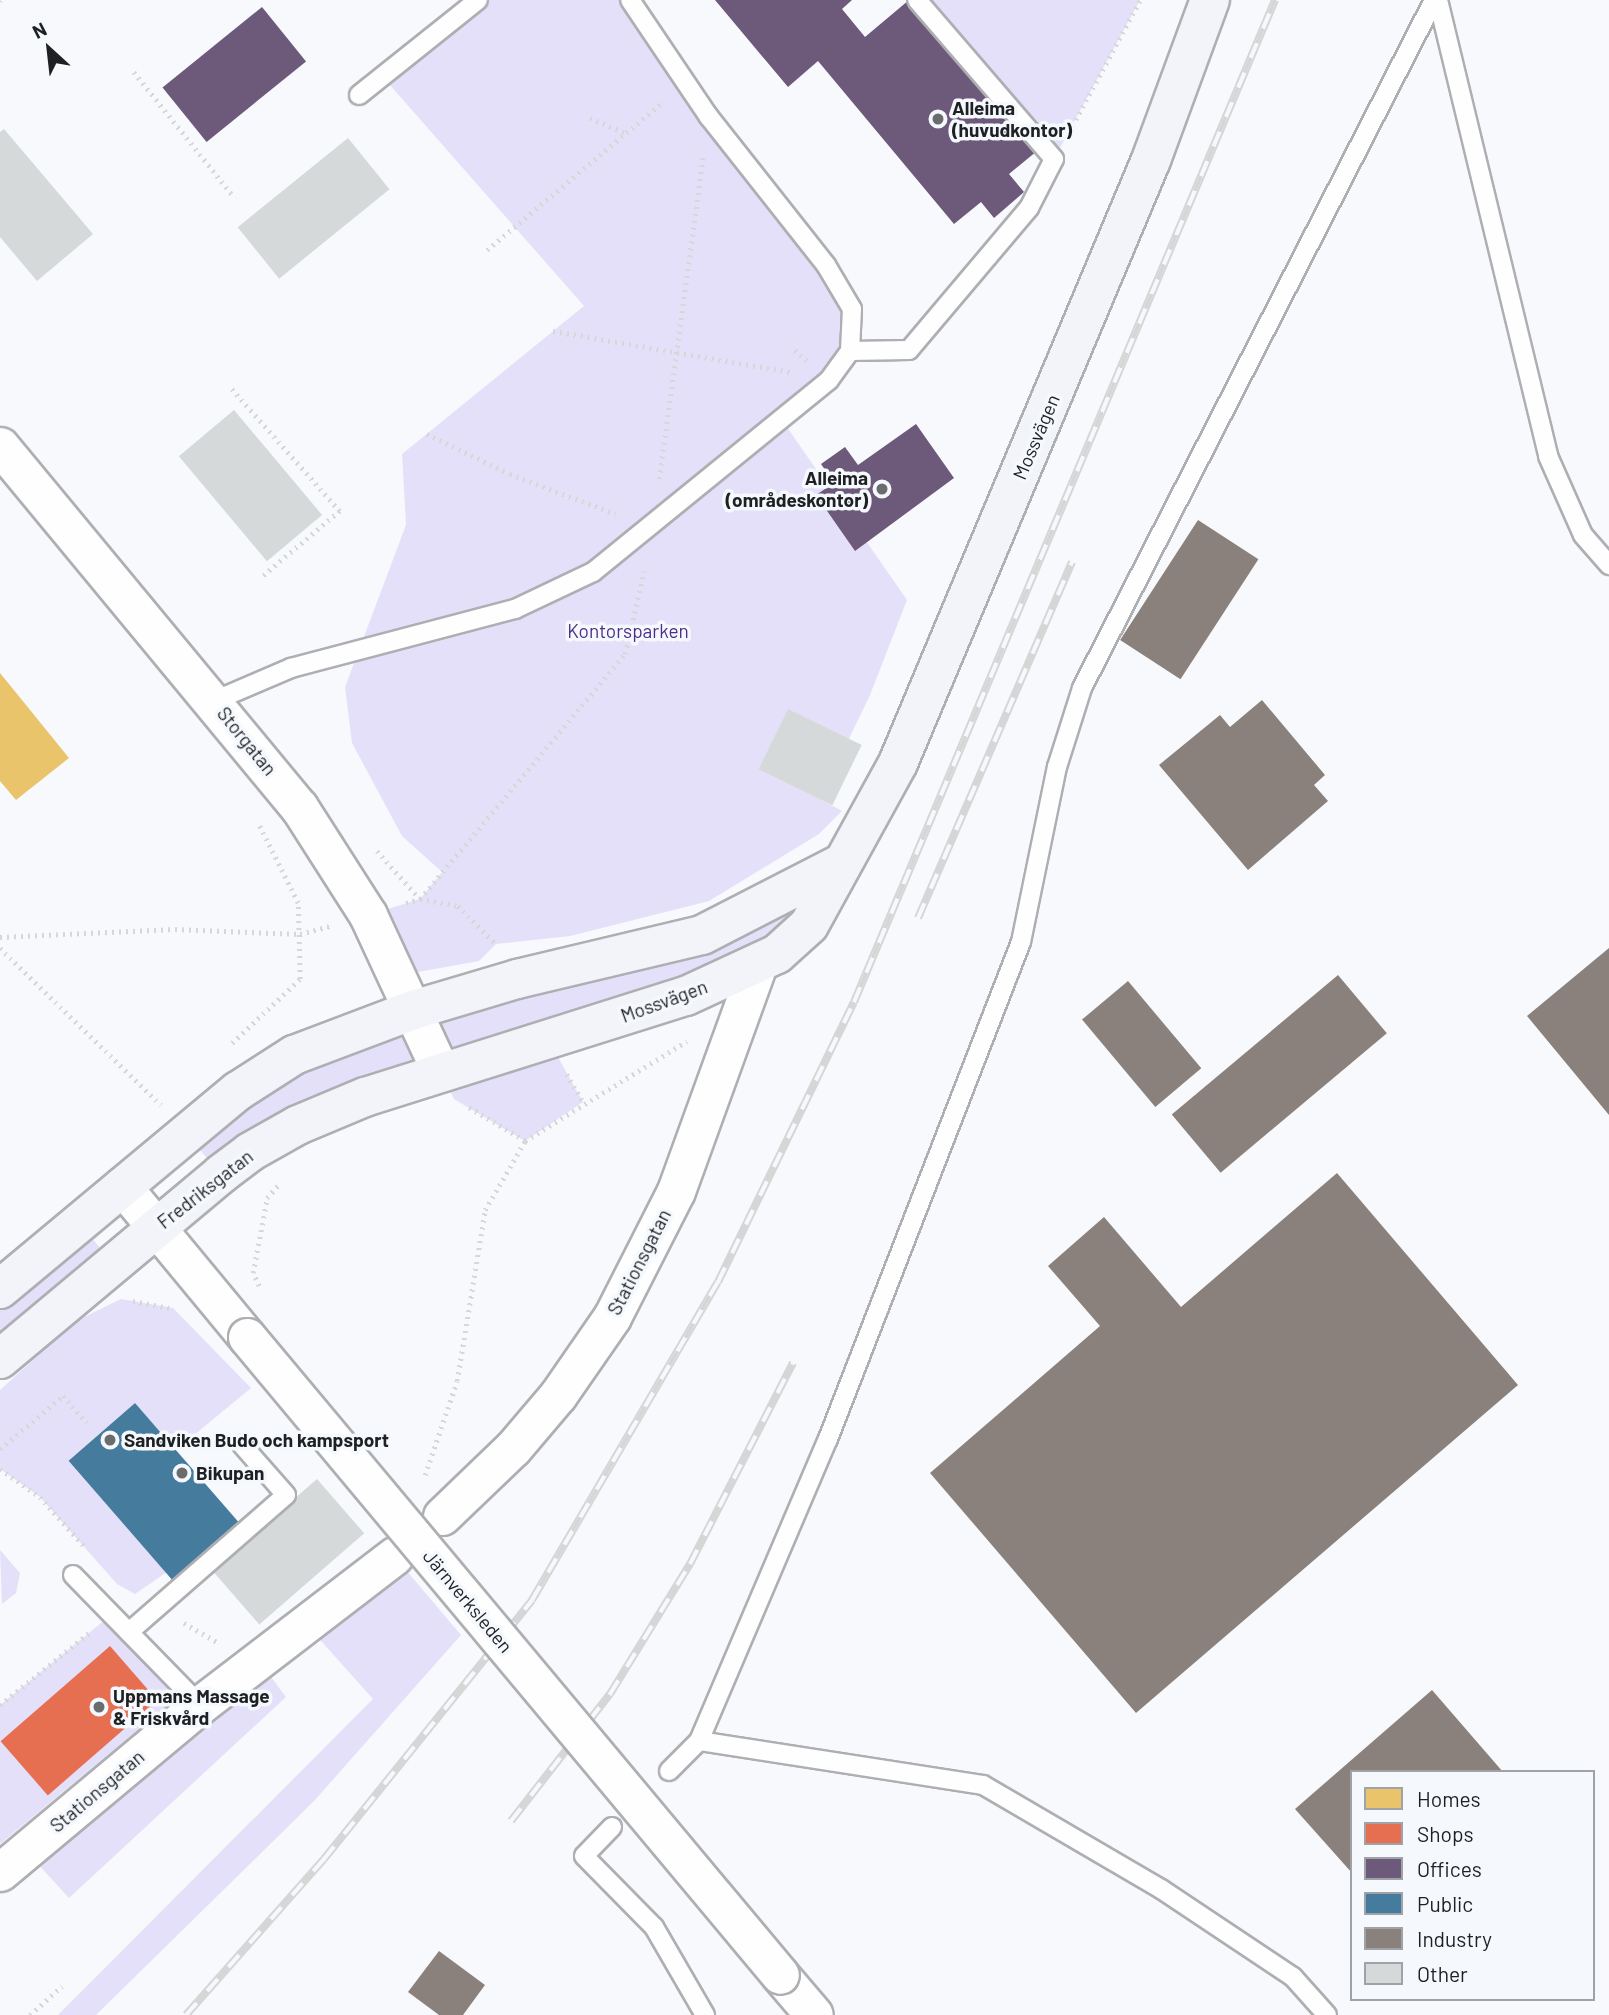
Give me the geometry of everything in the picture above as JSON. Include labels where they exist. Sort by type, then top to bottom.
[{"type":"street","name":"Mossvägen","points":[[441,1072],[686,996],[777,954],[809,925],[840,864],[898,763],[1146,173],[1210,0]]},
{"type":"street","name":"Storgatan","points":[[2,452],[215,701],[299,807],[368,915],[441,1072]]},
{"type":"street","points":[[0,1289],[238,1091],[294,1055],[413,1010],[517,979],[702,935],[840,864]]},
{"type":"street","name":"Stationsgatan","points":[[442,1516],[513,1448],[558,1395],[612,1317],[676,1191],[759,962]]},
{"type":"street","name":"Fredriksgatan","points":[[0,1359],[156,1227],[250,1152],[274,1138],[365,1097],[441,1072]]},
{"type":"street","name":"Järnverksleden","points":[[122,1186],[814,2015]]},
{"type":"street","name":"Stationsgatan","points":[[0,1872],[200,1705],[394,1556]]},
{"type":"lane","points":[[359,94],[478,0]]},
{"type":"lane","points":[[215,701],[291,668],[515,609],[593,572],[653,527],[829,380],[850,351],[852,309],[826,265],[685,83],[630,0]]},
{"type":"lane","points":[[850,351],[909,350],[1029,208],[1054,159],[917,0]]},
{"type":"lane","points":[[1436,0],[1548,456],[1583,535],[1609,565]]},
{"type":"lane","points":[[669,1771],[699,1741],[828,1439],[1021,942],[1057,767],[1082,688],[1436,0]]},
{"type":"lane","points":[[129,1632],[286,1495],[242,1444]]},
{"type":"lane","points":[[73,1575],[200,1705]]},
{"type":"lane","points":[[699,1741],[983,1786],[1161,1889],[1293,1977],[1327,2015]]},
{"type":"lane","points":[[612,1827],[584,1856],[654,1927],[705,2015]]},
{"type":"path","points":[[1054,159],[1140,0]]},
{"type":"path","points":[[134,72],[235,198]]},
{"type":"path","points":[[487,250],[685,83]]},
{"type":"path","points":[[590,118],[626,133]]},
{"type":"path","points":[[553,331],[829,380]]},
{"type":"path","points":[[232,389],[340,511],[263,576]]},
{"type":"path","points":[[426,434],[510,474],[653,527]]},
{"type":"path","points":[[222,1052],[300,979],[299,904],[256,818]]},
{"type":"path","points":[[0,937],[175,929],[300,934],[420,899]]},
{"type":"path","points":[[496,944],[508,942]]},
{"type":"path","points":[[0,948],[164,1107],[173,1098]]},
{"type":"path","points":[[424,1480],[457,1381],[485,1210],[524,1141],[583,1102]]},
{"type":"path","points":[[466,1106],[524,1141]]},
{"type":"path","points":[[218,1302],[253,1273],[267,1198],[285,1178]]},
{"type":"path","points":[[121,1299],[173,1308]]},
{"type":"path","points":[[0,1449],[63,1396],[87,1423]]},
{"type":"path","points":[[0,1469],[40,1497],[92,1555]]},
{"type":"path","points":[[156,1607],[222,1645]]},
{"type":"path","points":[[0,1705],[111,1615]]},
{"type":"path","points":[[30,2015],[62,1986]]},
{"type":"green space","name":"Kontorsparken","points":[[478,0],[630,0],[852,309],[850,351],[782,420],[907,600],[870,695],[820,799],[842,811],[819,834],[709,901],[570,936],[496,944],[479,961],[396,976],[368,915],[420,899],[442,872],[402,836],[352,743],[345,687],[406,525],[402,454],[584,306],[382,76]]},
{"type":"green space","points":[[917,0],[1140,0],[1054,159]]},
{"type":"green space","points":[[840,864],[809,925],[549,1041],[583,1102],[525,1141],[454,1099],[441,1072],[221,1174],[186,1134],[238,1091],[614,958]]},
{"type":"green space","points":[[79,1222],[113,1264],[0,1359],[0,1289]]},
{"type":"green space","points":[[121,1299],[173,1308],[251,1388],[176,1450],[135,1403],[69,1460],[167,1572],[135,1594],[117,1584],[40,1497],[0,1469],[0,1390],[76,1321]]},
{"type":"green space","points":[[0,1550],[20,1573],[16,1593],[2,1604]]},
{"type":"green space","points":[[394,1556],[461,1635],[314,1801],[96,2015],[58,2015],[373,1699],[306,1624]]},
{"type":"green space","points":[[111,1615],[186,1690],[0,1844],[0,1705]]},
{"type":"green space","points":[[259,1661],[286,1697],[69,1898],[26,1851]]},
{"type":"building: Homes","points":[[0,673],[69,758],[16,800],[0,781]]},
{"type":"building: Shops","points":[[110,1646],[157,1700],[48,1795],[1,1741]]},
{"type":"building: Offices","name":"Alleima (huvudkontor)","points":[[715,0],[852,0],[842,9],[865,37],[909,0],[1037,151],[1009,174],[1024,192],[994,218],[981,202],[954,224],[818,61],[788,87]]},
{"type":"building: Offices","points":[[262,7],[306,61],[207,142],[163,88]]},
{"type":"building: Offices","name":"Alleima (områdeskontor)","points":[[916,424],[954,478],[855,551],[816,495],[834,483],[821,464],[845,447],[858,465]]},
{"type":"building: Public","points":[[135,1403],[241,1525],[175,1583],[69,1461]]},
{"type":"building: Industry","points":[[1198,520],[1258,559],[1181,679],[1120,640]]},
{"type":"building: Industry","points":[[1262,700],[1325,775],[1314,785],[1328,801],[1248,870],[1159,765],[1220,715],[1230,727]]},
{"type":"building: Industry","points":[[1609,948],[1609,1115],[1527,1016]]},
{"type":"building: Industry","points":[[1338,975],[1387,1033],[1221,1173],[1172,1114]]},
{"type":"building: Industry","points":[[1128,981],[1201,1068],[1155,1107],[1082,1020]]},
{"type":"building: Industry","points":[[1337,1173],[1518,1385],[1136,1713],[930,1473],[1100,1326],[1048,1266],[1104,1217],[1181,1307]]},
{"type":"building: Industry","points":[[1432,1690],[1501,1770],[1350,1770],[1350,1871],[1295,1809]]},
{"type":"building: Industry","points":[[439,1951],[485,1985],[463,2015],[439,2015],[408,1992]]},
{"type":"building: Other","points":[[4,129],[93,234],[37,281],[0,237],[0,132]]},
{"type":"building: Other","points":[[348,138],[390,189],[279,279],[238,227]]},
{"type":"building: Other","points":[[234,410],[322,515],[267,561],[179,456]]},
{"type":"building: Other","points":[[788,709],[862,745],[832,805],[759,769]]},
{"type":"building: Other","points":[[317,1479],[364,1533],[259,1625],[212,1570]]},
{"type":"railway","points":[[186,2015],[324,1859],[532,1600],[718,1282],[854,1002],[1275,0]]},
{"type":"railway","points":[[918,918],[1072,562]]},
{"type":"railway","points":[[511,1821],[610,1694],[690,1564],[793,1363]]},
{"type":"place","name":"Alleima (huvudkontor)","points":[[938,119]]},
{"type":"place","name":"Alleima (områdeskontor)","points":[[882,489]]},
{"type":"place","name":"Sandviken Budo och kampsport","points":[[110,1440]]},
{"type":"place","name":"Bikupan","points":[[182,1473]]},
{"type":"place","name":"Uppmans Massage & Friskvård","points":[[99,1707]]}]
